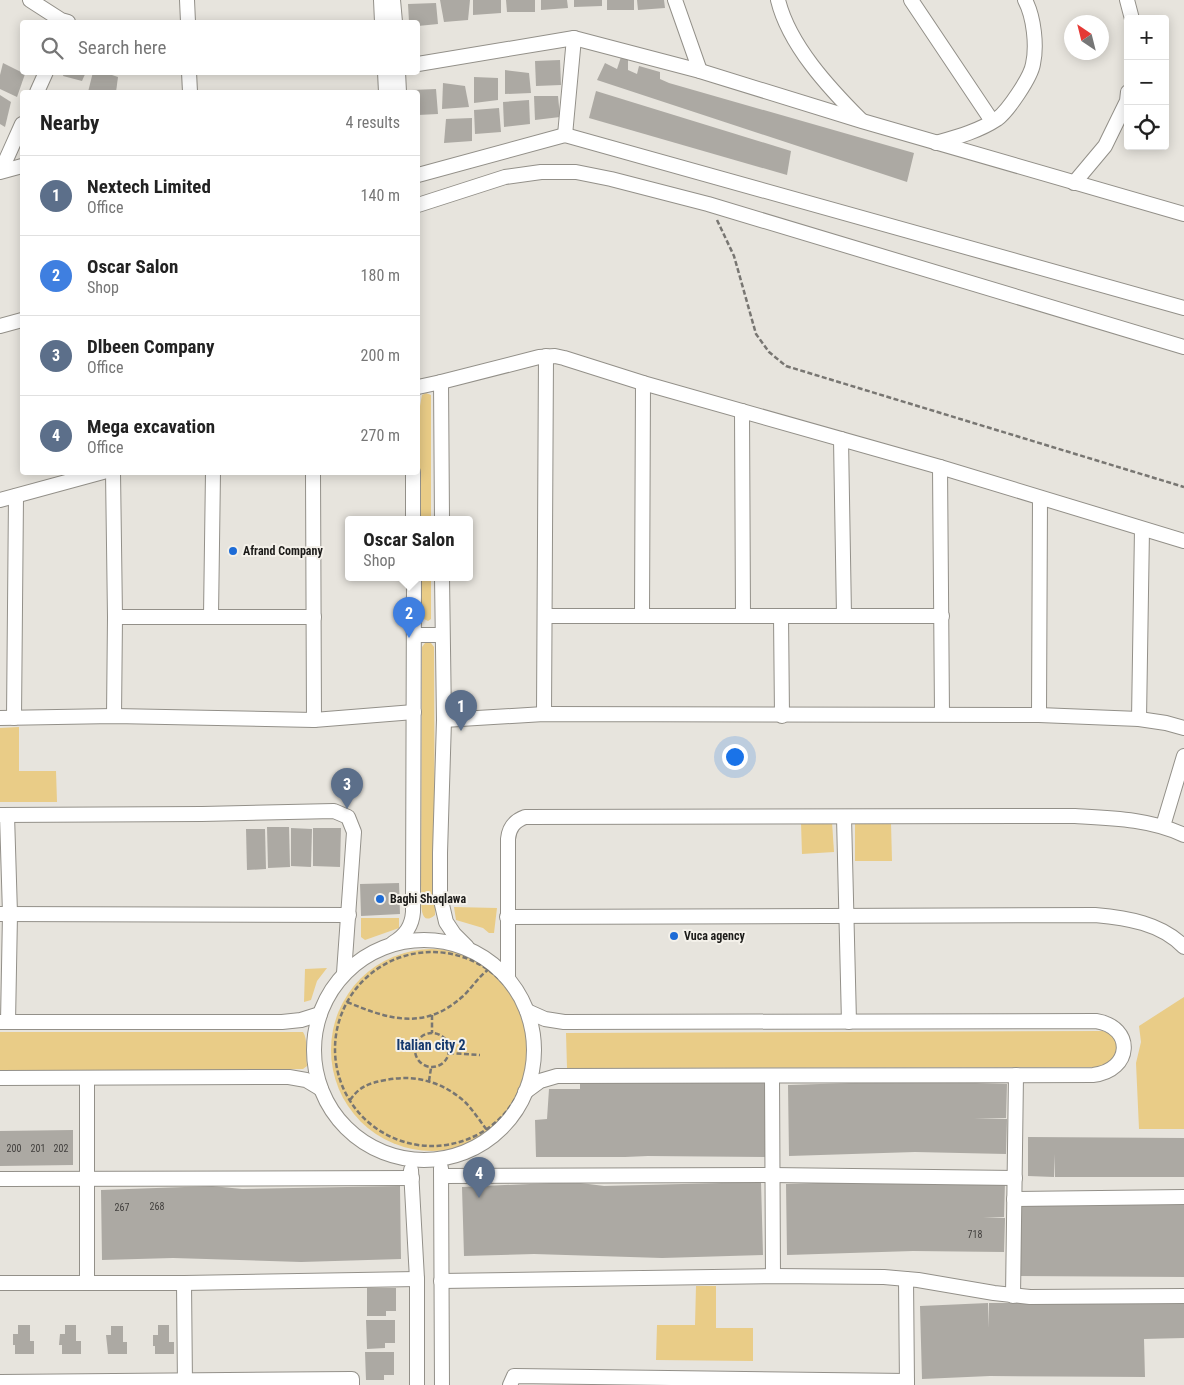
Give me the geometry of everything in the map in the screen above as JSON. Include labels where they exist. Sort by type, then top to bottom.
[{"type":"street","points":[[30,0],[60,20]]},
{"type":"street","points":[[187,0],[188,20]]},
{"type":"street","points":[[381,0],[382,20]]},
{"type":"street","points":[[393,0],[395,20]]},
{"type":"street","points":[[675,0],[700,71]]},
{"type":"street","points":[[778,0],[806,58],[832,91],[862,122]]},
{"type":"street","points":[[911,0],[992,121]]},
{"type":"street","points":[[936,143],[970,133],[998,118],[1019,93],[1033,65],[1034,36],[1031,10],[1025,0]]},
{"type":"street","points":[[1127,0],[1131,15]]},
{"type":"street","points":[[565,135],[574,38]]},
{"type":"street","points":[[420,64],[574,38],[700,71],[862,122],[1183,213]]},
{"type":"street","points":[[38,90],[45,75]]},
{"type":"street","points":[[190,75],[190,90]]},
{"type":"street","points":[[385,75],[386,90]]},
{"type":"street","points":[[398,75],[399,90]]},
{"type":"street","points":[[1074,183],[1105,146],[1124,105]]},
{"type":"street","points":[[0,171],[20,128]]},
{"type":"street","points":[[420,174],[565,135],[1184,308]]},
{"type":"street","points":[[0,171],[20,166]]},
{"type":"street","points":[[420,204],[505,177],[541,172],[576,172],[708,204],[1184,347]]},
{"type":"street","points":[[0,326],[20,321]]},
{"type":"street","points":[[544,714],[546,356]]},
{"type":"street","points":[[420,387],[546,356],[564,358],[643,383],[940,468],[1184,541]]},
{"type":"street","points":[[440,382],[442,516]]},
{"type":"street","points":[[642,616],[643,383]]},
{"type":"street","points":[[742,411],[743,616]]},
{"type":"street","points":[[841,440],[844,616]]},
{"type":"street","points":[[940,468],[942,714]]},
{"type":"street","points":[[0,500],[92,475]]},
{"type":"street","points":[[113,475],[114,716]]},
{"type":"street","points":[[211,616],[213,475]]},
{"type":"street","points":[[313,475],[314,720]]},
{"type":"street","points":[[413,475],[413,516]]},
{"type":"street","points":[[16,496],[7,718],[114,716],[314,720],[414,712]]},
{"type":"street","points":[[1039,715],[1040,498]]},
{"type":"street","points":[[1139,719],[1142,529]]},
{"type":"street","points":[[388,946],[408,941],[429,940],[456,944],[469,949],[490,962],[508,978],[527,1011],[533,1031],[534,1052],[532,1072],[525,1092],[515,1112],[500,1129],[482,1143],[469,1149],[441,1158],[410,1159],[378,1150],[354,1135],[334,1114],[320,1089],[314,1057],[314,1035],[327,996],[344,973],[364,957],[399,939],[407,932],[411,923],[414,581]]},
{"type":"street","points":[[442,581],[444,720],[440,896],[446,922],[469,949]]},
{"type":"street","points":[[545,616],[942,616]]},
{"type":"street","points":[[781,616],[782,716]]},
{"type":"street","points":[[115,617],[314,617]]},
{"type":"street","points":[[414,635],[442,635]]},
{"type":"street","points":[[444,720],[544,714],[782,716],[1039,715],[1139,719],[1184,728]]},
{"type":"street","points":[[1163,826],[1184,756]]},
{"type":"street","points":[[320,1014],[301,1020],[282,1022],[4,1022],[4,815],[334,811],[348,817],[354,832],[344,973]]},
{"type":"street","points":[[508,978],[508,835],[514,823],[524,817],[1075,816],[1120,819],[1163,826],[1184,835]]},
{"type":"street","points":[[844,817],[849,1022]]},
{"type":"street","points":[[5,914],[349,915]]},
{"type":"street","points":[[508,917],[1095,915],[1122,918],[1151,926],[1166,933],[1184,947]]},
{"type":"street","points":[[525,1092],[540,1081],[557,1076],[1103,1074],[1112,1070],[1119,1063],[1123,1054],[1124,1044],[1121,1035],[1114,1028],[1106,1023],[1096,1021],[555,1021],[527,1011]]},
{"type":"street","points":[[1013,1296],[1016,1075]]},
{"type":"street","points":[[772,1076],[773,1276]]},
{"type":"street","points":[[0,1078],[289,1077],[306,1080],[320,1089]]},
{"type":"street","points":[[87,1078],[87,1283]]},
{"type":"street","points":[[441,1158],[442,1385]]},
{"type":"street","points":[[410,1159],[417,1279],[417,1385]]},
{"type":"street","points":[[442,1176],[771,1175],[1015,1178]]},
{"type":"street","points":[[0,1180],[412,1178]]},
{"type":"street","points":[[1014,1199],[1184,1197]]},
{"type":"street","points":[[441,1280],[773,1276],[906,1278],[1013,1296],[1047,1298],[1184,1296]]},
{"type":"street","points":[[510,1385],[514,1376],[608,1381],[907,1383],[906,1278]]},
{"type":"street","points":[[0,1283],[184,1283],[417,1279]]},
{"type":"street","points":[[184,1283],[184,1383]]},
{"type":"street","points":[[0,1382],[184,1383],[352,1380],[352,1385]]},
{"type":"path","points":[[708,204],[734,256],[756,334],[768,352],[786,366],[1184,487]]},
{"type":"path","points":[[438,952],[465,957],[489,970],[506,985],[519,1004],[527,1026],[530,1049],[527,1072],[519,1094],[506,1113],[487,1130],[467,1140],[444,1146],[420,1146],[396,1140],[375,1128],[357,1112],[342,1087],[337,1069],[335,1046],[338,1024],[347,1002],[363,980],[385,964],[411,954],[438,952]]},
{"type":"path","points":[[347,1002],[363,1010],[390,1017],[413,1019],[432,1015],[454,1004],[489,970]]},
{"type":"path","points":[[432,1015],[432,1033]]},
{"type":"path","points":[[432,1033],[438,1034],[446,1040],[449,1045],[449,1053],[441,1065],[431,1068],[420,1063],[414,1053],[417,1041],[426,1034],[432,1033]]},
{"type":"path","points":[[449,1053],[480,1055]]},
{"type":"path","points":[[429,1081],[431,1068]]},
{"type":"path","points":[[350,1100],[358,1090],[375,1082],[410,1077],[429,1081],[448,1090],[466,1103],[487,1130]]},
{"type":"shaded area","points":[[426,393],[431,395],[431,516],[420,516],[420,406],[422,395]]},
{"type":"shaded area","points":[[420,581],[431,581],[431,619],[428,621],[420,617]]},
{"type":"shaded area","points":[[425,643],[431,643],[434,647],[435,915],[429,918],[425,918],[423,914],[421,902],[422,647]]},
{"type":"shaded area","points":[[19,727],[19,771],[56,771],[57,802],[0,802],[0,728]]},
{"type":"shaded area","points":[[832,822],[834,852],[802,854],[801,823]]},
{"type":"shaded area","points":[[891,823],[892,861],[855,861],[855,824]]},
{"type":"shaded area","points":[[454,907],[497,908],[494,933],[489,933],[483,928],[456,920]]},
{"type":"shaded area","points":[[361,918],[399,918],[399,928],[365,940],[361,937]]},
{"type":"shaded area","points":[[432,949],[452,951],[479,961],[496,972],[510,986],[525,1012],[531,1030],[533,1050],[531,1070],[521,1097],[510,1114],[496,1128],[470,1143],[452,1149],[432,1151],[412,1149],[385,1139],[368,1128],[354,1114],[339,1088],[333,1070],[331,1050],[333,1030],[343,1003],[354,986],[368,972],[394,957],[412,951]]},
{"type":"shaded area","points":[[327,968],[317,981],[311,1000],[304,1002],[305,969]]},
{"type":"shaded area","points":[[1184,997],[1184,1129],[1139,1129],[1136,1063],[1141,1042],[1139,1026]]},
{"type":"shaded area","points":[[1103,1031],[1114,1038],[1119,1052],[1107,1067],[567,1068],[566,1033]]},
{"type":"shaded area","points":[[0,1032],[303,1032],[306,1043],[307,1066],[303,1069],[106,1072],[0,1071]]},
{"type":"shaded area","points":[[696,1286],[716,1286],[716,1328],[753,1328],[753,1361],[656,1360],[657,1325],[695,1325]]},
{"type":"building","points":[[440,0],[470,0],[468,20],[444,22]]},
{"type":"building","points":[[473,0],[501,0],[501,13],[473,15]]},
{"type":"building","points":[[506,0],[535,0],[535,12],[507,12]]},
{"type":"building","points":[[541,0],[567,0],[568,8],[541,10]]},
{"type":"building","points":[[574,0],[602,0],[602,6],[574,7]]},
{"type":"building","points":[[607,0],[634,0],[634,10],[607,10]]},
{"type":"building","points":[[637,0],[664,0],[665,8],[638,10]]},
{"type":"building","points":[[436,3],[438,24],[420,26],[420,20],[409,20],[408,4]]},
{"type":"building","points":[[621,57],[628,60],[628,70],[637,74],[639,66],[660,72],[660,79],[669,83],[914,153],[907,182],[597,80],[605,63],[617,69]]},
{"type":"building","points":[[560,60],[561,85],[536,86],[535,61]]},
{"type":"building","points":[[3,63],[20,72],[20,75],[25,75],[17,97],[0,89],[0,75]]},
{"type":"building","points":[[505,70],[529,73],[531,93],[505,94]]},
{"type":"building","points":[[63,75],[85,75],[82,81]]},
{"type":"building","points":[[92,75],[112,75],[118,77],[116,90],[88,90]]},
{"type":"building","points":[[474,77],[498,78],[498,100],[474,103]]},
{"type":"building","points":[[443,83],[465,86],[469,107],[442,109]]},
{"type":"building","points":[[436,89],[438,114],[420,115],[420,90],[411,90]]},
{"type":"building","points":[[596,91],[791,151],[787,175],[589,118]]},
{"type":"building","points":[[0,95],[11,102],[5,127],[0,124]]},
{"type":"building","points":[[534,96],[558,96],[560,117],[535,120]]},
{"type":"building","points":[[529,100],[530,124],[504,127],[503,102]]},
{"type":"building","points":[[499,108],[501,132],[475,134],[474,110]]},
{"type":"building","points":[[472,118],[472,141],[444,143],[446,119]]},
{"type":"building","points":[[267,827],[289,827],[290,867],[268,868]]},
{"type":"building","points":[[291,828],[312,829],[311,867],[291,866]]},
{"type":"building","points":[[313,828],[341,828],[340,867],[313,866]]},
{"type":"building","points":[[246,829],[265,829],[266,869],[247,870]]},
{"type":"building","name":"Baghi Shaqlawa","points":[[399,883],[400,914],[361,916],[360,884]]},
{"type":"building","points":[[765,1080],[765,1157],[536,1157],[535,1120],[547,1119],[549,1089],[580,1089],[580,1082]]},
{"type":"building","points":[[914,1081],[1007,1084],[1006,1118],[974,1118],[1007,1119],[1006,1154],[915,1152],[789,1156],[788,1085]]},
{"type":"building","points":[[73,1130],[73,1165],[0,1166],[0,1131]]},
{"type":"building","points":[[1028,1137],[1184,1138],[1184,1177],[1055,1177],[1054,1154],[1054,1177],[1028,1176]]},
{"type":"building","points":[[912,1180],[1005,1182],[1004,1217],[983,1217],[1005,1218],[1004,1252],[913,1251],[787,1255],[786,1184]]},
{"type":"building","points":[[573,1182],[604,1186],[761,1182],[763,1255],[662,1258],[534,1254],[464,1256],[462,1187]]},
{"type":"building","points":[[212,1186],[242,1189],[400,1186],[401,1259],[301,1262],[173,1258],[102,1260],[101,1190]]},
{"type":"building","points":[[1019,1199],[1184,1199],[1184,1277],[1019,1276]]},
{"type":"building","points":[[367,1288],[396,1288],[396,1311],[386,1311],[386,1316],[367,1316]]},
{"type":"building","points":[[1184,1300],[1184,1338],[1144,1339],[1145,1377],[990,1376],[922,1379],[920,1306],[988,1303],[989,1328],[989,1303]]},
{"type":"building","points":[[366,1320],[395,1320],[395,1343],[385,1343],[385,1348],[367,1349]]},
{"type":"building","points":[[18,1325],[30,1325],[30,1341],[34,1341],[34,1354],[15,1354],[13,1334],[18,1334]]},
{"type":"building","points":[[65,1325],[76,1325],[76,1341],[81,1341],[81,1354],[62,1354],[62,1345],[59,1345],[60,1334],[65,1334]]},
{"type":"building","points":[[158,1325],[169,1325],[169,1342],[174,1342],[174,1354],[155,1354],[153,1335],[158,1335]]},
{"type":"building","points":[[111,1326],[123,1326],[123,1342],[127,1342],[127,1354],[108,1354],[106,1335],[111,1335]]},
{"type":"building","points":[[365,1352],[394,1352],[394,1375],[384,1375],[384,1380],[366,1380]]},
{"type":"place","name":"Afrand Company","points":[[233,551]]},
{"type":"place","name":"Oscar Salon","points":[[409,638]]},
{"type":"place","name":"Nextech Limited","points":[[461,731]]},
{"type":"place","name":"Dlbeen Company","points":[[347,809]]},
{"type":"place","name":"Baghi Shaqlawa","points":[[380,899]]},
{"type":"place","name":"Vuca agency","points":[[674,936]]},
{"type":"place","name":"Mega excavation","points":[[479,1198]]},
{"type":"district","name":"Italian city 2","points":[[431,1045]]}]
